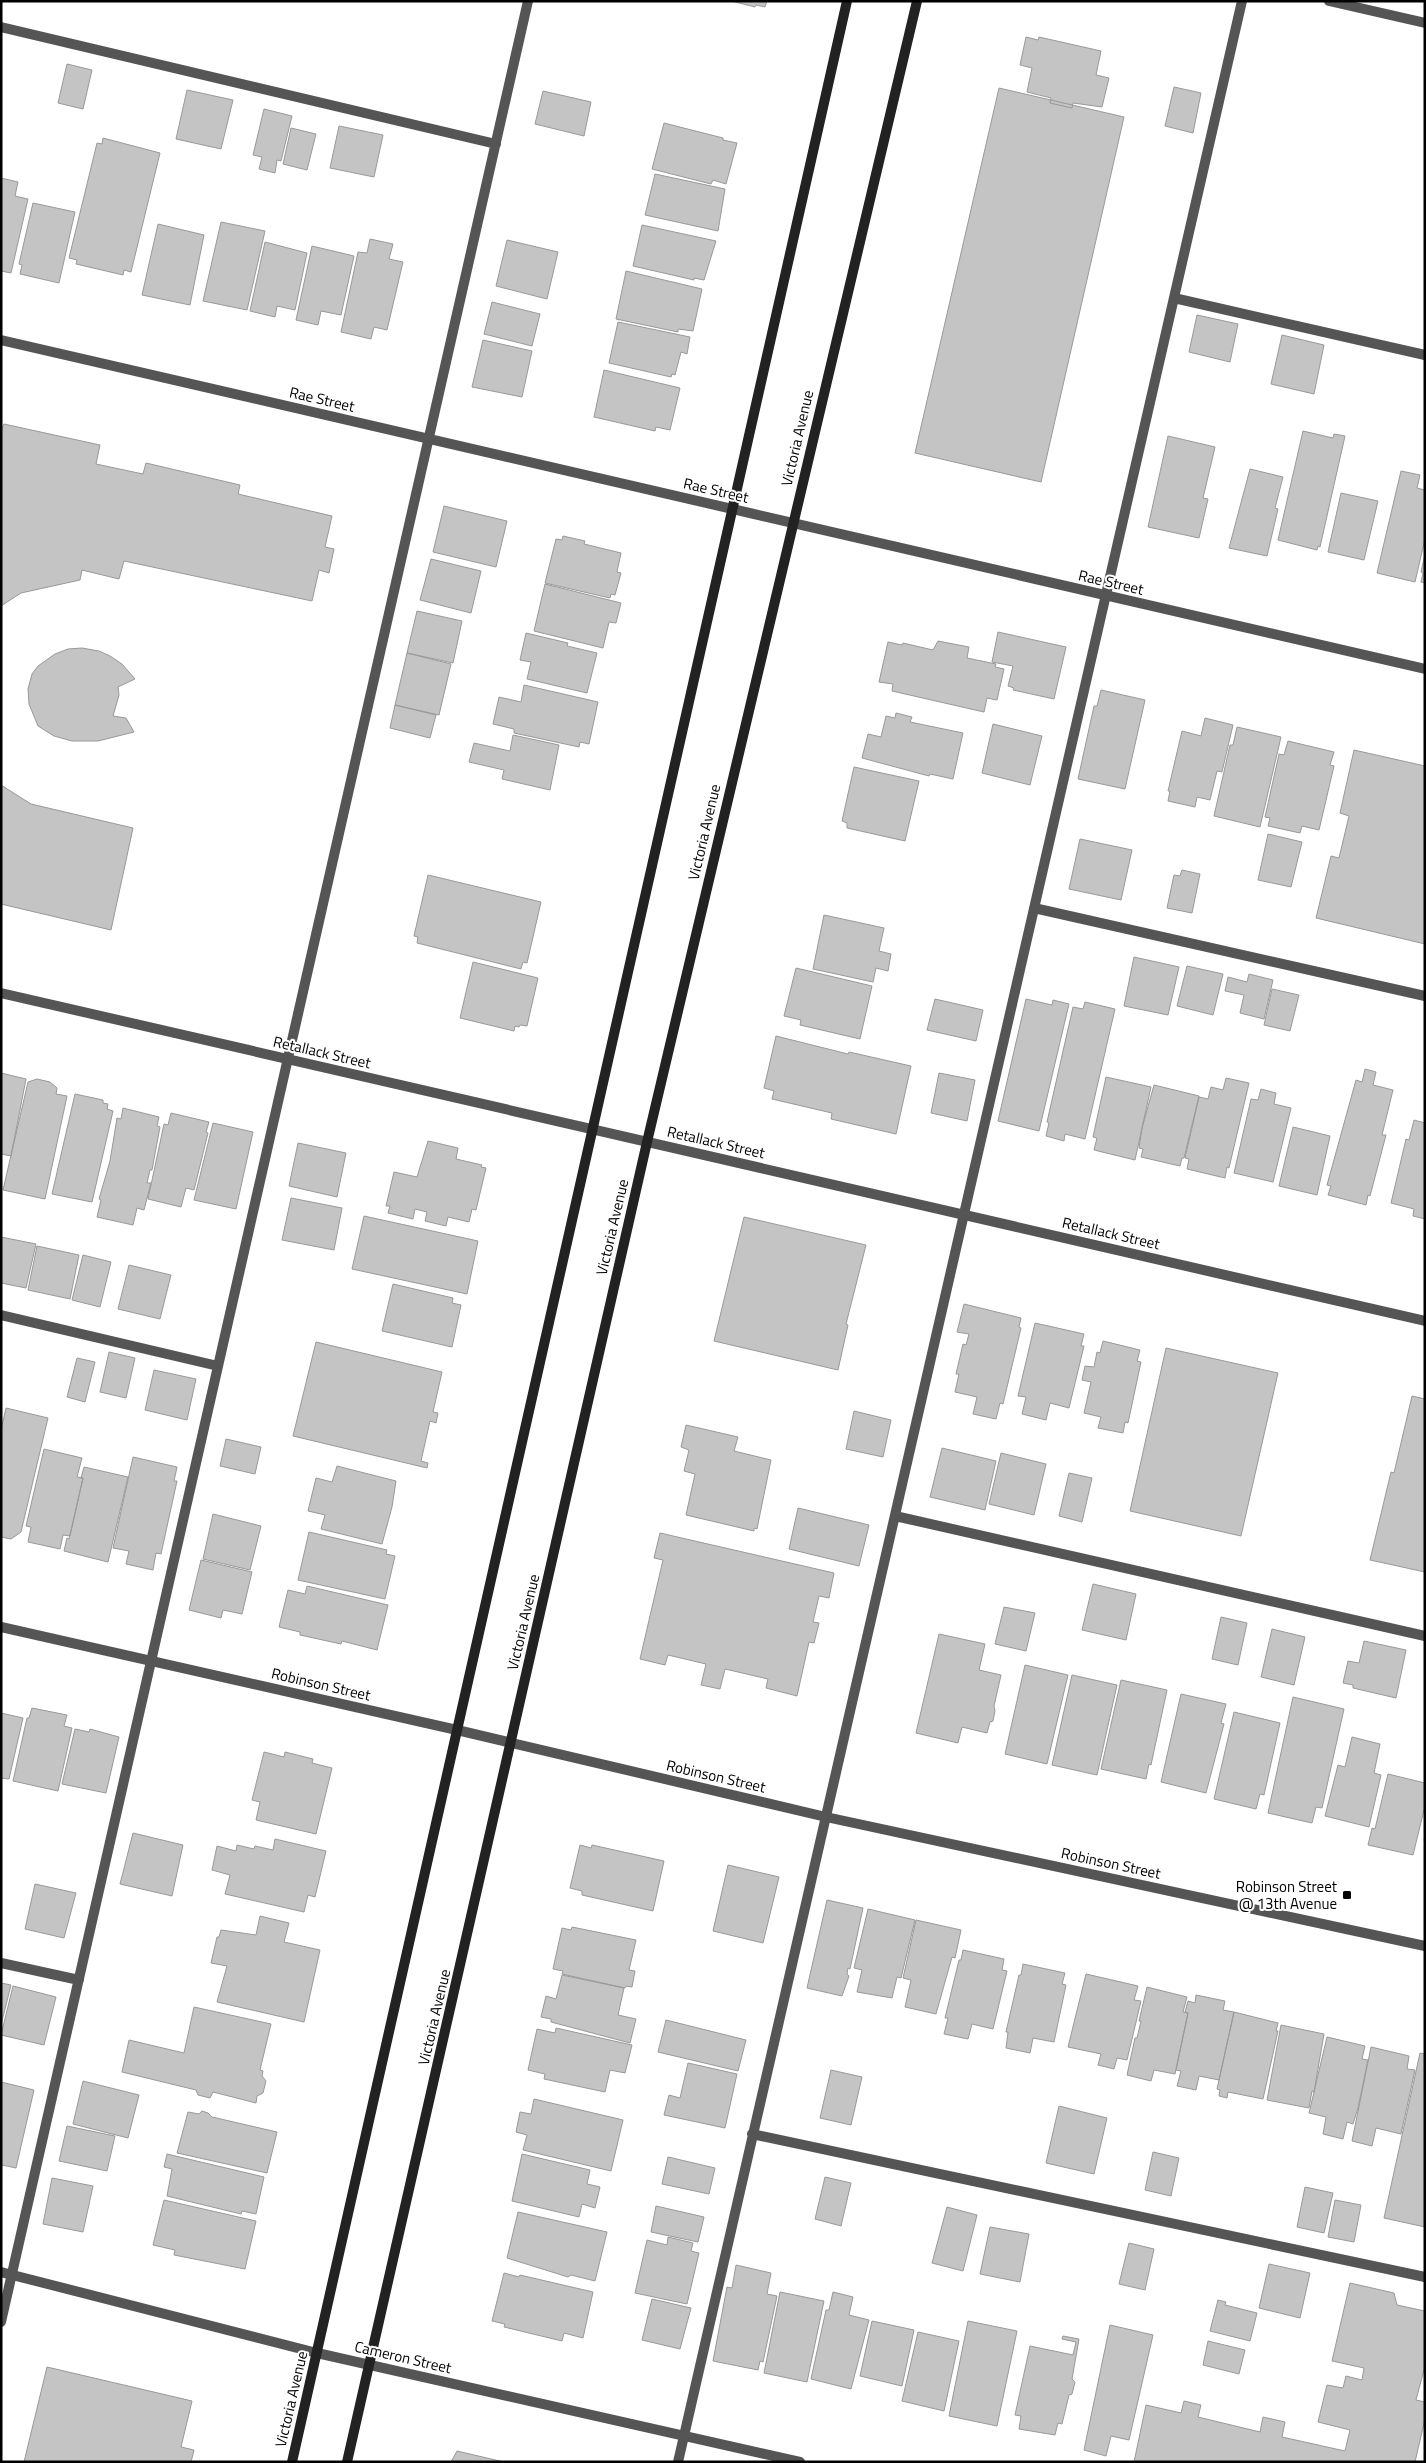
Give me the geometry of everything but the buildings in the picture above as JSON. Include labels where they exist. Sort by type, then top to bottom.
[{"type":"street","points":[[1,2322],[528,1]]},
{"type":"street","name":"Victoria Avenue","points":[[292,2462],[847,1]]},
{"type":"street","name":"Victoria Avenue","points":[[347,2462],[512,1743],[647,1142],[916,1]]},
{"type":"street","points":[[678,2462],[1242,1]]},
{"type":"street","points":[[1330,1],[1425,23]]},
{"type":"street","points":[[1,27],[496,144]]},
{"type":"street","points":[[1174,298],[1425,355]]},
{"type":"street","name":"Rae Street","points":[[1,340],[1425,669]]},
{"type":"street","points":[[1034,908],[1425,996]]},
{"type":"street","name":"Retallack Street","points":[[1,993],[1425,1321]]},
{"type":"street","points":[[1,1315],[218,1366]]},
{"type":"street","points":[[895,1516],[1425,1636]]},
{"type":"street","name":"Robinson Street","points":[[1,1627],[457,1730],[826,1817],[1425,1946]]},
{"type":"street","points":[[1,1963],[78,1980]]},
{"type":"street","points":[[752,2134],[1425,2276]]},
{"type":"street","name":"Cameron Street","points":[[1,2272],[317,2353],[800,2462]]},
{"type":"place","name":"Robinson Street @ 13th Avenue","points":[[1347,1895]]}]
